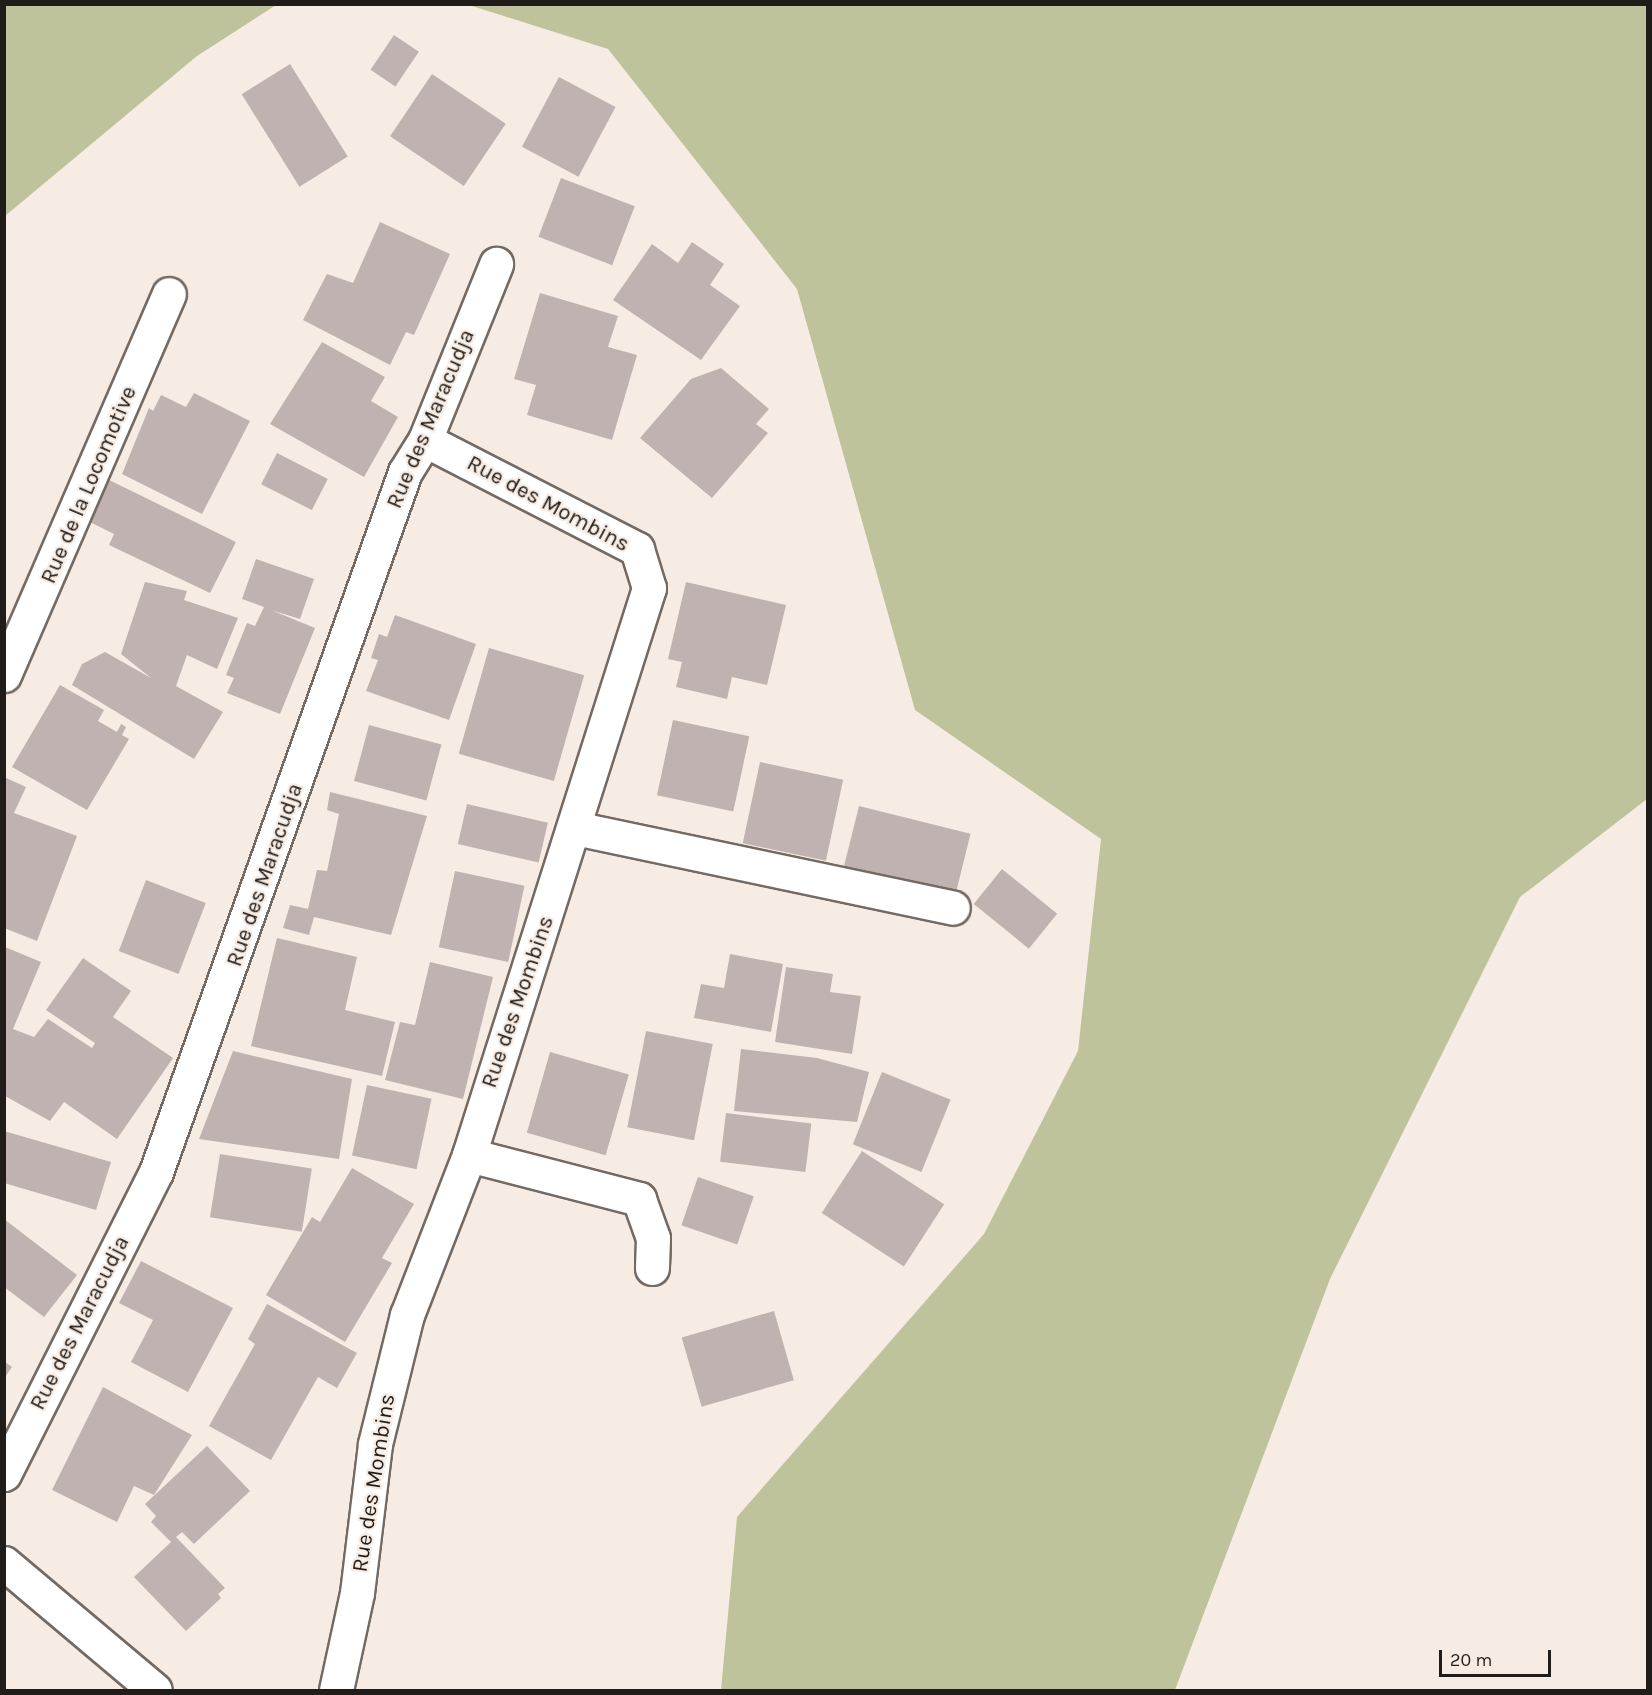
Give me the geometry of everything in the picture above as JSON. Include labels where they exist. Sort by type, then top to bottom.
[{"type":"street","name":"Rue des Maracudja","points":[[4,1474],[156,1172],[405,472],[425,440],[495,264]]},
{"type":"street","name":"Rue de la Locomotive","points":[[4,675],[169,294]]},
{"type":"street","name":"Rue des Mombins","points":[[336,1690],[357,1593],[375,1444],[407,1315],[469,1155],[650,588],[647,566],[637,549],[425,440]]},
{"type":"street","points":[[575,828],[953,908]]},
{"type":"street","points":[[469,1155],[639,1199],[653,1238],[652,1268]]},
{"type":"street","points":[[4,1563],[156,1690]]},
{"type":"green space","points":[[5,4],[276,5],[197,56],[5,216]]},
{"type":"green space","points":[[469,5],[1647,5],[1647,799],[1520,897],[1330,1279],[1175,1690],[721,1690],[737,1517],[984,1234],[1078,1051],[1101,839],[915,710],[797,289],[608,49]]},
{"type":"building","points":[[394,35],[419,52],[395,87],[371,70]]},
{"type":"building","points":[[290,64],[348,156],[299,187],[242,94]]},
{"type":"building","points":[[432,74],[506,124],[464,186],[390,136]]},
{"type":"building","points":[[559,77],[616,107],[578,177],[522,147]]},
{"type":"building","points":[[561,178],[635,206],[612,265],[538,237]]},
{"type":"building","points":[[380,222],[450,254],[414,335],[406,332],[390,365],[303,320],[327,274],[353,283]]},
{"type":"building","points":[[692,242],[724,264],[710,285],[740,306],[701,360],[613,300],[652,244],[678,263]]},
{"type":"building","points":[[540,293],[618,316],[608,347],[637,355],[612,440],[527,415],[536,385],[514,379]]},
{"type":"building","points":[[322,342],[385,377],[371,401],[398,417],[364,477],[270,424]]},
{"type":"building","points":[[721,368],[769,409],[756,424],[768,433],[712,498],[640,438],[691,379]]},
{"type":"building","points":[[194,393],[250,421],[202,514],[122,474],[149,408],[153,411],[161,395],[186,407]]},
{"type":"building","points":[[277,453],[328,479],[312,510],[261,484]]},
{"type":"building","points":[[107,479],[236,542],[210,593],[109,545],[114,534],[86,520]]},
{"type":"building","points":[[256,559],[314,579],[300,619],[271,610],[315,628],[280,714],[227,693],[234,678],[226,675],[247,623],[255,626],[264,607],[242,599]]},
{"type":"building","points":[[145,582],[187,591],[184,600],[238,618],[217,669],[187,655],[176,686],[223,712],[194,759],[72,685],[82,664],[105,652],[151,678],[121,654]]},
{"type":"building","points":[[686,582],[786,605],[767,685],[732,677],[727,699],[676,687],[682,662],[668,659]]},
{"type":"building","points":[[395,615],[476,644],[449,720],[366,691],[378,660],[371,658],[379,634],[387,637]]},
{"type":"building","points":[[489,648],[584,675],[554,781],[459,754]]},
{"type":"building","points":[[60,685],[104,710],[98,721],[117,732],[121,724],[126,727],[122,735],[129,739],[87,810],[12,767]]},
{"type":"building","points":[[673,720],[749,736],[733,812],[657,795]]},
{"type":"building","points":[[369,725],[441,744],[426,800],[354,781]]},
{"type":"building","points":[[760,762],[843,780],[826,861],[743,843]]},
{"type":"building","points":[[4,777],[26,787],[14,813],[77,836],[37,941],[4,928]]},
{"type":"building","points":[[330,792],[427,816],[391,935],[314,917],[309,935],[283,928],[290,905],[308,909],[317,870],[327,871],[339,814],[327,810]]},
{"type":"building","points":[[467,804],[548,823],[539,863],[458,844]]},
{"type":"building","points":[[859,806],[971,834],[955,898],[843,870]]},
{"type":"building","points":[[1002,869],[1057,914],[1029,949],[974,904]]},
{"type":"building","points":[[455,871],[524,886],[508,962],[439,947]]},
{"type":"building","points":[[146,880],[206,903],[179,974],[119,951]]},
{"type":"building","points":[[277,938],[357,957],[345,1010],[395,1022],[382,1076],[251,1046]]},
{"type":"building","points":[[5,947],[41,962],[13,1029],[34,1037],[48,1019],[92,1048],[95,1043],[46,1010],[83,958],[131,991],[113,1017],[173,1058],[117,1139],[64,1102],[50,1121],[5,1096]]},
{"type":"building","points":[[730,954],[783,964],[771,1032],[694,1018],[701,984],[724,988]]},
{"type":"building","points":[[430,962],[493,977],[463,1099],[385,1080],[400,1022],[415,1025]]},
{"type":"building","points":[[786,967],[833,974],[830,992],[861,996],[852,1054],[775,1042]]},
{"type":"building","points":[[646,1031],[713,1044],[694,1140],[627,1127]]},
{"type":"building","points":[[741,1049],[817,1058],[869,1072],[857,1122],[734,1111]]},
{"type":"building","points":[[233,1051],[352,1079],[339,1159],[199,1139]]},
{"type":"building","points":[[550,1052],[629,1075],[606,1155],[527,1133]]},
{"type":"building","points":[[882,1072],[951,1100],[921,1172],[853,1144]]},
{"type":"building","points":[[367,1085],[432,1099],[417,1169],[352,1155]]},
{"type":"building","points":[[726,1113],[811,1123],[805,1172],[720,1162]]},
{"type":"building","points":[[4,1131],[111,1162],[96,1210],[4,1183]]},
{"type":"building","points":[[862,1151],[944,1204],[904,1266],[822,1213]]},
{"type":"building","points":[[220,1154],[312,1169],[302,1232],[210,1217]]},
{"type":"building","points":[[352,1168],[414,1204],[382,1258],[392,1263],[345,1342],[266,1295],[312,1217],[320,1222]]},
{"type":"building","points":[[698,1177],[754,1196],[737,1244],[681,1225]]},
{"type":"building","points":[[4,1219],[77,1275],[44,1317],[4,1287]]},
{"type":"building","points":[[141,1261],[233,1308],[188,1392],[131,1362],[153,1320],[119,1303]]},
{"type":"building","points":[[267,1304],[357,1353],[337,1388],[318,1377],[271,1460],[209,1426],[255,1344],[248,1339]]},
{"type":"building","points":[[774,1311],[794,1380],[702,1407],[682,1337]]},
{"type":"building","points":[[5,1362],[12,1367],[5,1377]]},
{"type":"building","points":[[103,1387],[192,1435],[154,1495],[134,1486],[117,1522],[52,1490]]},
{"type":"building","points":[[207,1446],[250,1491],[194,1544],[182,1532],[176,1537],[225,1588],[218,1594],[221,1598],[186,1631],[134,1577],[171,1542],[151,1522],[156,1516],[145,1504]]}]
